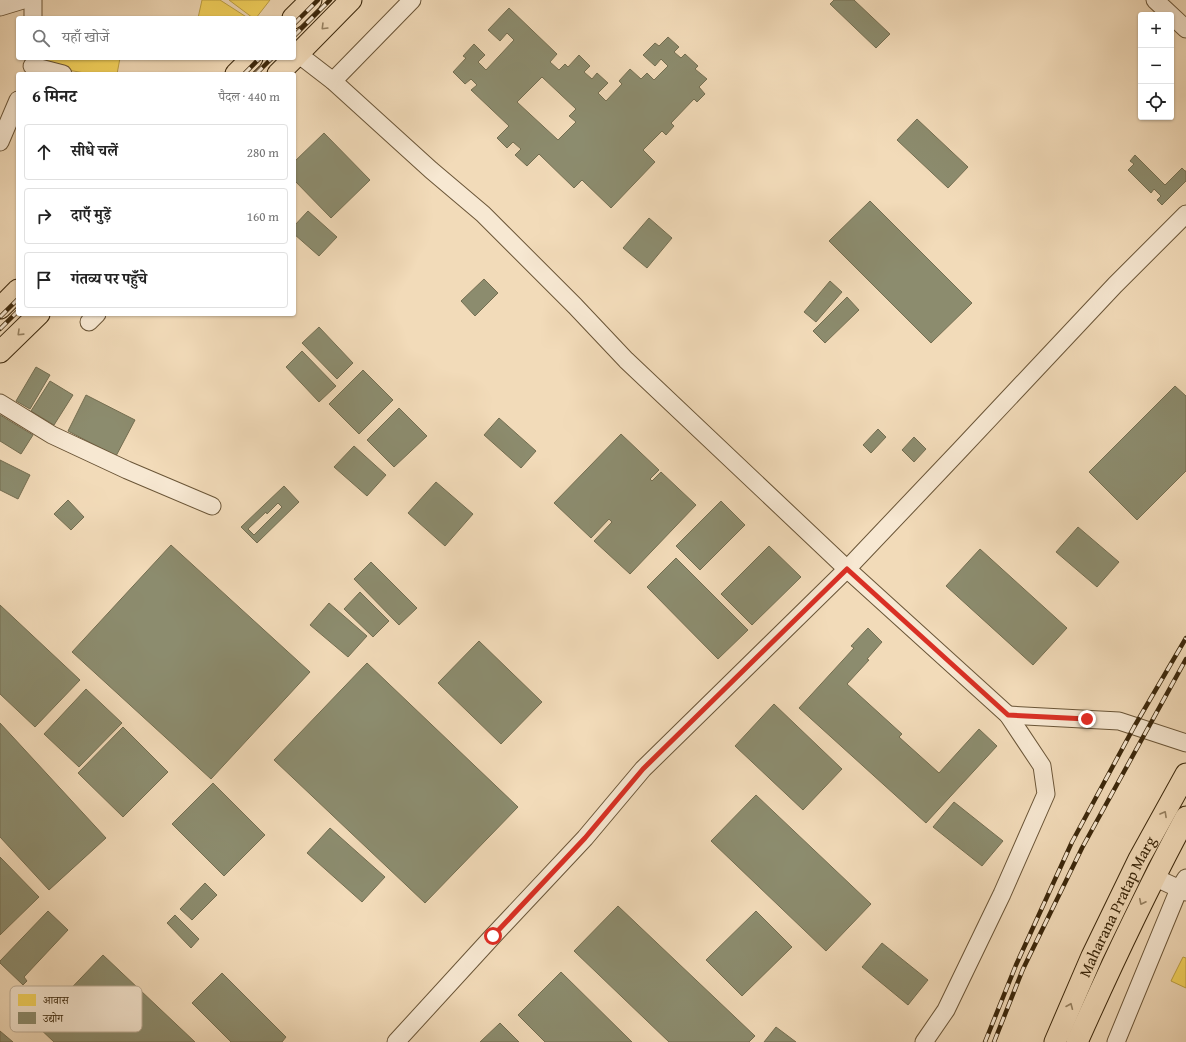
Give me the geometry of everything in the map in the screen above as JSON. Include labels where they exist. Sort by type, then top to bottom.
[{"type":"main road","points":[[295,16],[311,0]]},
{"type":"main road","points":[[296,54],[351,0]]},
{"type":"main road","points":[[238,72],[250,60]]},
{"type":"main road","points":[[280,72],[291,60]]},
{"type":"main road","points":[[0,308],[16,292]]},
{"type":"main road","points":[[0,352],[37,316]]},
{"type":"main road","name":"Maharana Pratap Marg","points":[[1055,1042],[1092,956],[1139,859],[1186,774]]},
{"type":"main road","name":"Maharana Pratap Marg","points":[[1077,1042],[1112,964],[1154,877],[1186,817]]},
{"type":"street","points":[[0,7],[23,0]]},
{"type":"street","points":[[33,0],[33,16]]},
{"type":"street","points":[[333,81],[412,0]]},
{"type":"street","points":[[1155,0],[1186,28]]},
{"type":"street","points":[[296,56],[333,81],[431,170],[483,214],[575,306],[626,360],[847,569],[1008,715],[1042,766],[1046,794],[1002,894],[946,1010],[924,1042]]},
{"type":"street","points":[[31,66],[55,72]]},
{"type":"street","points":[[0,142],[16,105]]},
{"type":"street","points":[[396,1042],[585,838],[643,769],[847,569],[960,451],[1115,284],[1186,214]]},
{"type":"street","points":[[0,403],[52,435],[127,470],[212,506]]},
{"type":"street","points":[[1008,715],[1119,721],[1186,743]]},
{"type":"street","points":[[1116,1042],[1184,887],[1154,877]]},
{"type":"building: आवास","points":[[202,0],[220,0],[245,16],[198,16]]},
{"type":"building: आवास","points":[[229,0],[270,0],[258,16],[250,16]]},
{"type":"building: आवास","points":[[46,60],[120,60],[117,72],[79,72],[46,66]]},
{"type":"building: आवास","points":[[1183,957],[1186,958],[1186,988],[1171,981]]},
{"type":"building: उद्योग","points":[[834,0],[854,0],[890,34],[876,48],[830,4]]},
{"type":"building: उद्योग","points":[[509,8],[557,54],[550,62],[559,70],[565,64],[568,67],[579,55],[590,66],[584,72],[592,79],[597,73],[608,83],[598,93],[606,101],[622,84],[619,81],[630,69],[641,79],[647,73],[654,80],[668,66],[661,59],[655,66],[643,55],[655,43],[659,46],[668,37],[679,47],[674,52],[681,58],[685,54],[698,66],[695,69],[707,79],[699,87],[705,94],[697,102],[694,99],[671,123],[674,126],[666,135],[662,131],[643,150],[655,162],[611,208],[582,180],[574,188],[539,154],[527,166],[515,155],[521,149],[513,142],[507,148],[497,138],[509,126],[471,90],[477,85],[471,79],[465,84],[453,72],[466,58],[463,56],[474,44],[485,55],[478,62],[486,70],[514,40],[507,33],[500,41],[488,30]],"holes":[[[542,77],[576,109],[569,116],[576,122],[558,140],[517,102]]]},
{"type":"building: उद्योग","points":[[917,119],[968,167],[948,188],[897,140]]},
{"type":"building: उद्योग","points":[[324,133],[370,180],[331,218],[296,182],[296,160]]},
{"type":"building: उद्योग","points":[[1135,155],[1165,185],[1182,168],[1186,171],[1186,181],[1162,205],[1157,200],[1161,196],[1154,189],[1151,193],[1128,170],[1134,164],[1130,161]]},
{"type":"building: उद्योग","points":[[870,201],[972,303],[931,343],[829,241]]},
{"type":"building: उद्योग","points":[[308,211],[337,237],[319,256],[296,236],[296,224]]},
{"type":"building: उद्योग","points":[[649,218],[672,238],[647,268],[623,248]]},
{"type":"building: उद्योग","points":[[484,279],[498,293],[475,316],[461,301]]},
{"type":"building: उद्योग","points":[[830,281],[842,292],[816,322],[804,312]]},
{"type":"building: उद्योग","points":[[847,297],[859,310],[825,343],[813,331]]},
{"type":"building: उद्योग","points":[[319,327],[353,363],[337,379],[302,343]]},
{"type":"building: उद्योग","points":[[302,351],[336,386],[319,402],[286,367]]},
{"type":"building: उद्योग","points":[[36,367],[50,375],[30,409],[16,401]]},
{"type":"building: उद्योग","points":[[363,370],[393,400],[359,434],[329,404]]},
{"type":"building: उद्योग","points":[[50,381],[73,395],[54,425],[31,411]]},
{"type":"building: उद्योग","points":[[1175,386],[1186,396],[1186,471],[1137,520],[1089,472]]},
{"type":"building: उद्योग","points":[[86,395],[135,420],[116,456],[68,431]]},
{"type":"building: उद्योग","points":[[399,408],[427,436],[394,467],[367,440]]},
{"type":"building: उद्योग","points":[[0,415],[33,435],[21,454],[0,441]]},
{"type":"building: उद्योग","points":[[499,418],[536,451],[521,468],[484,435]]},
{"type":"building: उद्योग","points":[[878,429],[886,437],[871,453],[863,445]]},
{"type":"building: उद्योग","points":[[621,434],[659,470],[650,479],[652,481],[661,472],[696,505],[630,574],[594,541],[612,522],[609,519],[591,538],[554,503]]},
{"type":"building: उद्योग","points":[[914,437],[926,449],[914,462],[902,450]]},
{"type":"building: उद्योग","points":[[354,446],[386,475],[367,496],[334,467]]},
{"type":"building: उद्योग","points":[[0,460],[30,475],[18,499],[0,490]]},
{"type":"building: उद्योग","points":[[436,482],[473,514],[445,546],[408,513]]},
{"type":"building: उद्योग","points":[[284,486],[299,502],[257,543],[241,527]],"holes":[[[278,503],[282,507],[254,535],[248,529]]]},
{"type":"building: उद्योग","points":[[68,500],[84,517],[71,530],[54,514]]},
{"type":"building: उद्योग","points":[[721,501],[745,525],[700,570],[676,546]]},
{"type":"building: उद्योग","points":[[1078,527],[1119,562],[1097,587],[1056,552]]},
{"type":"building: उद्योग","points":[[171,545],[310,672],[211,779],[72,652]]},
{"type":"building: उद्योग","points":[[769,546],[801,577],[752,625],[721,594]]},
{"type":"building: उद्योग","points":[[980,549],[1067,628],[1033,665],[946,586]]},
{"type":"building: उद्योग","points":[[676,558],[748,630],[718,659],[647,587]]},
{"type":"building: उद्योग","points":[[371,562],[417,608],[399,625],[354,579]]},
{"type":"building: उद्योग","points":[[360,592],[389,621],[373,637],[344,609]]},
{"type":"building: उद्योग","points":[[329,603],[367,636],[348,657],[310,625]]},
{"type":"building: उद्योग","points":[[0,605],[80,680],[35,727],[0,694]]},
{"type":"building: उद्योग","points":[[868,628],[882,642],[867,659],[869,660],[847,684],[902,734],[899,737],[939,773],[979,729],[997,746],[926,823],[799,708],[854,648],[851,646]]},
{"type":"building: उद्योग","points":[[479,641],[542,702],[501,744],[438,683]]},
{"type":"building: उद्योग","points":[[367,663],[518,807],[425,903],[274,760]]},
{"type":"building: उद्योग","points":[[86,689],[122,723],[79,767],[44,734]]},
{"type":"building: उद्योग","points":[[774,704],[842,769],[803,810],[735,746]]},
{"type":"building: उद्योग","points":[[0,723],[106,838],[49,890],[0,837]]},
{"type":"building: उद्योग","points":[[123,727],[168,772],[123,817],[78,773]]},
{"type":"building: उद्योग","points":[[213,783],[265,835],[224,876],[172,824]]},
{"type":"building: उद्योग","points":[[756,795],[871,904],[826,951],[711,841]]},
{"type":"building: उद्योग","points":[[954,802],[1003,841],[982,866],[933,827]]},
{"type":"building: उद्योग","points":[[330,828],[385,877],[362,902],[307,853]]},
{"type":"building: उद्योग","points":[[0,857],[39,897],[0,935]]},
{"type":"building: उद्योग","points":[[205,883],[217,895],[192,920],[180,909]]},
{"type":"building: उद्योग","points":[[618,906],[755,1036],[749,1042],[669,1042],[574,951]]},
{"type":"building: उद्योग","points":[[48,911],[68,930],[24,977],[27,981],[23,985],[0,963],[0,961]]},
{"type":"building: उद्योग","points":[[756,911],[792,947],[742,996],[706,960]]},
{"type":"building: उद्योग","points":[[175,915],[199,939],[191,948],[167,923]]},
{"type":"building: उद्योग","points":[[882,943],[928,980],[908,1005],[862,967]]},
{"type":"building: उद्योग","points":[[103,955],[136,986],[73,986]]},
{"type":"building: उद्योग","points":[[561,972],[632,1042],[545,1042],[518,1015]]},
{"type":"building: उद्योग","points":[[222,973],[286,1037],[282,1042],[231,1042],[192,1003]]},
{"type":"building: उद्योग","points":[[142,992],[195,1042],[54,1042],[43,1032],[142,1032]]},
{"type":"building: उद्योग","points":[[500,1023],[519,1042],[480,1042]]},
{"type":"building: उद्योग","points":[[776,1027],[796,1042],[764,1042]]},
{"type":"building: उद्योग","points":[[0,1031],[13,1042],[0,1042]]},
{"type":"railway","points":[[296,22],[318,0]]},
{"type":"railway","points":[[296,34],[330,0]]},
{"type":"railway","points":[[246,72],[258,60]]},
{"type":"railway","points":[[258,72],[270,60]]},
{"type":"railway","points":[[0,317],[16,301]]},
{"type":"railway","points":[[0,329],[16,313]]},
{"type":"railway","points":[[985,1042],[1016,965],[1072,842],[1134,727],[1186,638]]},
{"type":"railway","points":[[994,1042],[1023,969],[1082,848],[1186,659]]},
{"type":"route","points":[[493,936],[585,838],[643,769],[847,569],[1008,715],[1087,719]]}]
